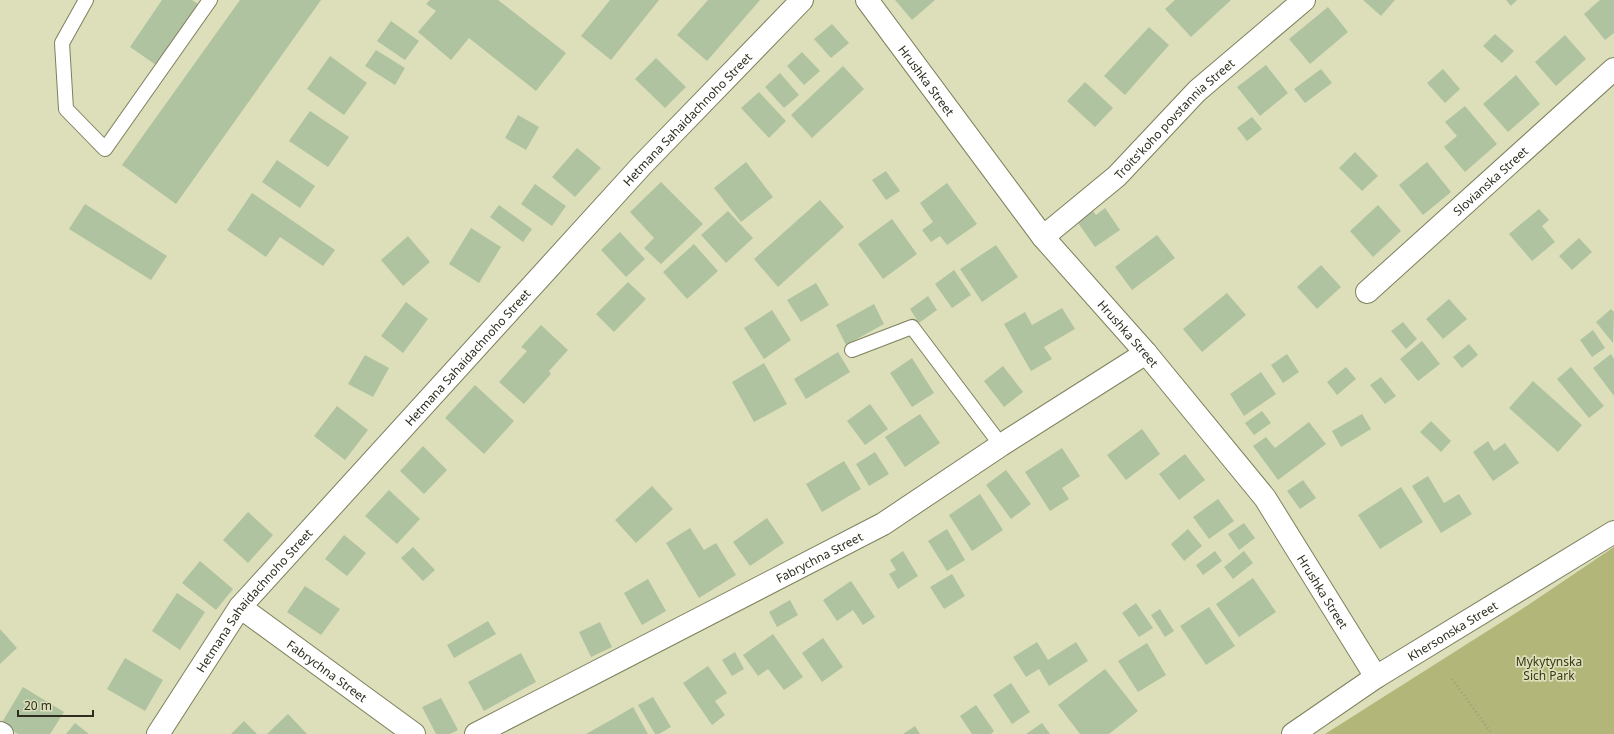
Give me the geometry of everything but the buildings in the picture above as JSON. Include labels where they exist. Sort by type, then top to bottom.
[{"type":"street","name":"Hetmana Sahaidachnoho Street","points":[[158,734],[240,607],[642,165],[802,0]]},
{"type":"street","name":"Hrushka Street","points":[[867,0],[1043,237],[1146,353],[1265,498],[1376,677]]},
{"type":"street","name":"Troits'koho povstannia Street","points":[[1043,237],[1117,176],[1197,90],[1304,0]]},
{"type":"street","name":"Slovianska Street","points":[[1367,292],[1614,69]]},
{"type":"street","name":"Fabrychna Street","points":[[476,734],[883,524],[1001,445],[1146,353]]},
{"type":"street","name":"Khersonska Street","points":[[1293,734],[1376,677],[1614,532]]},
{"type":"street","name":"Fabrychna Street","points":[[240,607],[414,734]]},
{"type":"lane","points":[[86,0],[62,43],[66,109],[105,149],[210,0]]},
{"type":"lane","points":[[852,350],[912,327],[1001,445]]},
{"type":"path","points":[[1452,679],[1492,734]]},
{"type":"green space","name":"Mykytynska Sich Park","points":[[1614,547],[1614,734],[1325,734],[1519,611]]}]
